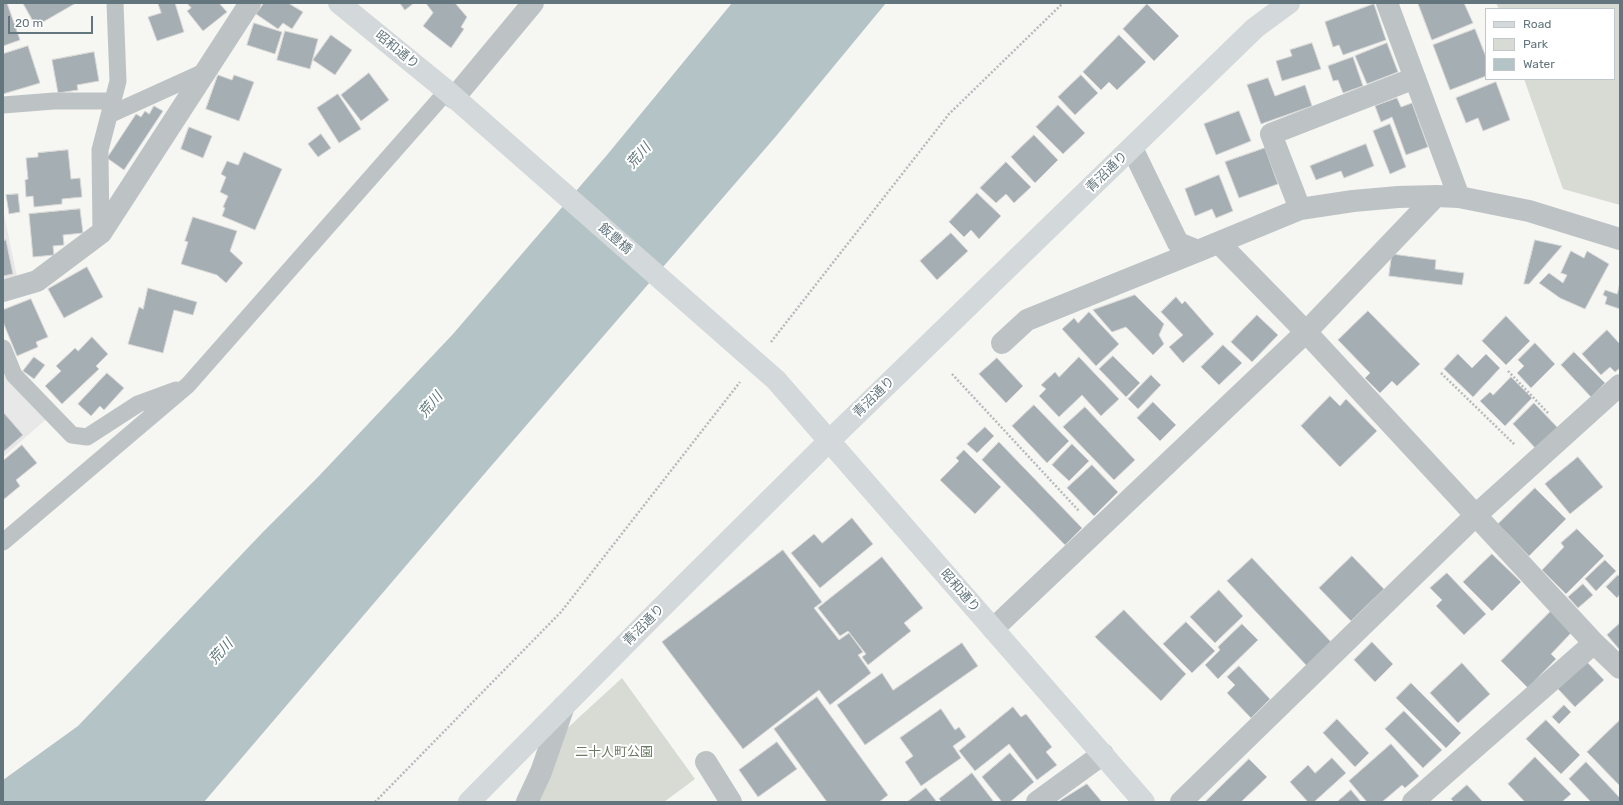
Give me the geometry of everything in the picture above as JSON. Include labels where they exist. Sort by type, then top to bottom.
[{"type":"street","points":[[3,290],[37,281],[102,233],[250,3]]},
{"type":"street","points":[[450,95],[533,3]]},
{"type":"street","name":"青沼通り","points":[[469,802],[664,604],[828,442],[1255,28],[1289,3]]},
{"type":"street","points":[[1387,3],[1459,197]]},
{"type":"street","name":"昭和通り","points":[[352,7],[450,95]]},
{"type":"street","points":[[1300,209],[1271,134],[1415,78]]},
{"type":"street","name":"飯豊橋","points":[[450,95],[776,380]]},
{"type":"street","points":[[1132,148],[1178,243],[1198,251]]},
{"type":"street","points":[[1002,343],[1026,320],[1300,209],[1398,196],[1459,197],[1529,211],[1620,239]]},
{"type":"street","points":[[993,629],[1306,332],[1436,196]]},
{"type":"street","points":[[1219,243],[1306,332],[1594,643],[1620,668]]},
{"type":"street","name":"昭和通り","points":[[776,380],[828,442],[1144,802]]},
{"type":"street","points":[[1181,802],[1476,515],[1620,385]]},
{"type":"street","points":[[1413,802],[1594,643]]},
{"type":"street","points":[[527,802],[541,772],[564,706]]},
{"type":"street","points":[[1037,802],[1103,754]]},
{"type":"street","points":[[706,762],[731,802]]},
{"type":"lane","points":[[102,233],[100,150],[118,81],[115,3]]},
{"type":"lane","points":[[3,105],[54,102],[110,108],[206,71]]},
{"type":"lane","points":[[3,542],[188,385],[450,95]]},
{"type":"lane","points":[[3,348],[8,378],[72,435],[87,437],[138,404],[188,385]]},
{"type":"path","points":[[767,347],[949,114],[1063,3]]},
{"type":"path","points":[[1508,371],[1568,433]]},
{"type":"path","points":[[1441,373],[1534,463]]},
{"type":"path","points":[[952,374],[1097,530]]},
{"type":"path","points":[[375,802],[560,612],[743,379]]},
{"type":"shaded area","points":[[3,210],[19,286],[3,291]]},
{"type":"shaded area","points":[[3,348],[52,414],[3,457]]},
{"type":"green space","points":[[1496,3],[1620,3],[1620,205],[1563,189],[1524,80],[1615,80],[1615,8],[1498,8]]},
{"type":"green space","name":"二十人町公園","points":[[622,678],[695,779],[664,802],[527,802],[562,733]]},
{"type":"water","name":"荒川","points":[[732,3],[886,3],[777,135],[204,802],[3,802],[3,780],[78,726],[263,532],[318,477],[453,334],[607,155]]},
{"type":"building","points":[[3,3],[7,3],[20,40],[3,46]]},
{"type":"building","points":[[23,3],[76,3],[36,26]]},
{"type":"building","points":[[158,3],[175,3],[184,32],[157,41],[148,17],[161,13]]},
{"type":"building","points":[[187,3],[219,3],[227,12],[203,31],[187,11],[191,8]]},
{"type":"building","points":[[264,3],[288,3],[303,12],[292,29],[283,23],[278,29],[256,14]]},
{"type":"building","points":[[400,3],[414,3],[405,10]]},
{"type":"building","points":[[426,3],[455,3],[467,17],[461,27],[464,29],[451,48],[423,26],[433,13]]},
{"type":"building","points":[[1418,3],[1464,3],[1473,23],[1432,40]]},
{"type":"building","points":[[1147,4],[1179,36],[1154,61],[1123,29]]},
{"type":"building","points":[[1374,4],[1386,40],[1343,55],[1339,45],[1333,47],[1325,22]]},
{"type":"building","points":[[254,23],[282,32],[275,54],[247,45]]},
{"type":"building","points":[[1475,29],[1485,54],[1485,76],[1450,90],[1433,45]]},
{"type":"building","points":[[285,31],[318,39],[310,69],[277,60]]},
{"type":"building","points":[[331,35],[352,50],[335,75],[313,60]]},
{"type":"building","points":[[1119,35],[1146,62],[1117,90],[1109,82],[1101,90],[1083,72]]},
{"type":"building","points":[[1312,43],[1321,69],[1282,81],[1276,61],[1292,56],[1290,50]]},
{"type":"building","points":[[1387,43],[1398,72],[1367,84],[1355,56]]},
{"type":"building","points":[[28,46],[40,83],[3,94],[3,54]]},
{"type":"building","points":[[94,52],[99,81],[77,85],[78,90],[58,93],[52,60]]},
{"type":"building","points":[[1353,57],[1363,86],[1343,93],[1338,80],[1333,81],[1328,66]]},
{"type":"building","points":[[369,73],[389,100],[361,121],[341,95]]},
{"type":"building","points":[[218,75],[232,80],[234,75],[254,82],[239,121],[206,109]]},
{"type":"building","points":[[1081,75],[1098,93],[1075,115],[1058,97]]},
{"type":"building","points":[[1268,78],[1275,96],[1305,85],[1312,106],[1261,124],[1247,85]]},
{"type":"building","points":[[1496,82],[1510,120],[1483,131],[1478,118],[1466,123],[1456,98]]},
{"type":"building","points":[[338,94],[361,129],[339,143],[317,108]]},
{"type":"building","points":[[1397,98],[1401,107],[1412,103],[1428,147],[1406,155],[1392,117],[1381,122],[1375,106]]},
{"type":"building","points":[[1058,105],[1085,133],[1063,154],[1036,127]]},
{"type":"building","points":[[154,106],[163,111],[124,170],[107,158],[136,114],[141,117],[145,111],[149,114]]},
{"type":"building","points":[[1239,111],[1251,141],[1216,155],[1204,124]]},
{"type":"building","points":[[1390,124],[1406,167],[1390,174],[1373,131]]},
{"type":"building","points":[[189,127],[212,136],[203,158],[181,149]]},
{"type":"building","points":[[321,134],[331,148],[318,157],[308,144]]},
{"type":"building","points":[[1034,135],[1058,160],[1035,183],[1011,157]]},
{"type":"building","points":[[1366,144],[1374,166],[1344,178],[1341,171],[1316,180],[1310,166]]},
{"type":"building","points":[[1265,148],[1278,184],[1239,198],[1225,162]]},
{"type":"building","points":[[68,150],[71,179],[80,178],[82,197],[62,199],[62,204],[34,207],[33,196],[26,197],[25,180],[28,179],[26,158],[38,157],[38,153]]},
{"type":"building","points":[[244,152],[282,169],[255,230],[222,216],[225,208],[223,207],[228,196],[220,192],[226,177],[221,174],[227,161],[238,165]]},
{"type":"building","points":[[1006,162],[1031,187],[1014,203],[1006,194],[996,203],[980,188]]},
{"type":"building","points":[[1219,175],[1233,211],[1216,218],[1212,209],[1195,216],[1185,189]]},
{"type":"building","points":[[977,193],[1001,216],[979,239],[971,230],[964,237],[949,222]]},
{"type":"building","points":[[18,194],[20,212],[9,214],[6,195]]},
{"type":"building","points":[[80,209],[83,233],[63,235],[64,245],[53,246],[54,255],[33,257],[29,214]]},
{"type":"building","points":[[193,217],[237,231],[230,251],[243,263],[226,283],[217,275],[181,264],[188,242],[185,241]]},
{"type":"building","points":[[951,233],[968,251],[937,280],[920,261]]},
{"type":"building","points":[[6,240],[13,274],[3,276],[3,241]]},
{"type":"building","points":[[1535,240],[1562,246],[1529,284],[1524,284]]},
{"type":"building","points":[[1571,251],[1584,258],[1587,251],[1609,264],[1585,309],[1560,298],[1539,283],[1549,273],[1563,283],[1567,275],[1561,273]]},
{"type":"building","points":[[1392,254],[1436,260],[1435,269],[1464,273],[1462,285],[1389,276]]},
{"type":"building","points":[[87,267],[103,297],[64,318],[48,289]]},
{"type":"building","points":[[1620,283],[1620,309],[1605,304],[1607,297],[1603,295],[1605,290],[1617,294]]},
{"type":"building","points":[[148,288],[197,302],[193,315],[174,310],[163,353],[128,344],[139,307],[143,309]]},
{"type":"building","points":[[1135,295],[1164,324],[1159,335],[1164,344],[1153,355],[1126,327],[1112,332],[1093,310]]},
{"type":"building","points":[[1176,297],[1182,304],[1185,301],[1214,334],[1183,363],[1169,347],[1183,335],[1161,312]]},
{"type":"building","points":[[31,299],[48,337],[36,342],[38,347],[17,356],[3,322],[3,310]]},
{"type":"building","points":[[1368,311],[1420,364],[1397,386],[1392,381],[1380,393],[1365,378],[1370,373],[1338,340]]},
{"type":"building","points":[[1089,312],[1119,344],[1096,366],[1062,329],[1074,318],[1078,323]]},
{"type":"building","points":[[1257,315],[1278,335],[1252,362],[1231,342]]},
{"type":"building","points":[[1506,316],[1530,341],[1506,365],[1482,341]]},
{"type":"building","points":[[1607,330],[1620,344],[1620,368],[1615,372],[1610,367],[1601,375],[1582,354]]},
{"type":"building","points":[[92,337],[108,354],[96,366],[99,369],[62,404],[45,386],[61,371],[56,366],[75,348],[78,351]]},
{"type":"building","points":[[1535,343],[1555,364],[1531,388],[1517,373],[1524,366],[1518,360]]},
{"type":"building","points":[[1223,345],[1242,363],[1219,385],[1201,367]]},
{"type":"building","points":[[1574,352],[1605,383],[1591,397],[1561,365]]},
{"type":"building","points":[[1458,354],[1472,368],[1486,354],[1500,368],[1473,397],[1444,369]]},
{"type":"building","points":[[1113,356],[1140,383],[1126,397],[1099,369]]},
{"type":"building","points":[[34,357],[45,365],[34,379],[23,371]]},
{"type":"building","points":[[1079,357],[1119,399],[1101,416],[1082,395],[1059,417],[1039,396],[1046,389],[1041,385],[1055,372],[1059,377]]},
{"type":"building","points":[[997,358],[1023,386],[1006,403],[979,374]]},
{"type":"building","points":[[107,373],[124,388],[104,410],[100,406],[91,416],[78,404]]},
{"type":"building","points":[[1151,375],[1161,385],[1138,409],[1128,399]]},
{"type":"building","points":[[1511,377],[1532,398],[1505,426],[1480,401],[1490,392],[1493,395]]},
{"type":"building","points":[[1330,396],[1340,406],[1346,399],[1377,431],[1340,467],[1301,426]]},
{"type":"building","points":[[1153,402],[1176,425],[1160,441],[1137,418]]},
{"type":"building","points":[[1534,403],[1559,429],[1537,450],[1513,424]]},
{"type":"building","points":[[1034,405],[1069,441],[1047,463],[1012,426]]},
{"type":"building","points":[[1085,407],[1135,460],[1114,480],[1063,427]]},
{"type":"building","points":[[3,412],[23,435],[3,452]]},
{"type":"building","points":[[985,427],[994,436],[977,453],[967,444]]},
{"type":"building","points":[[999,442],[1082,528],[1065,545],[982,460]]},
{"type":"building","points":[[1072,444],[1089,461],[1069,481],[1052,465]]},
{"type":"building","points":[[22,445],[37,463],[16,480],[20,486],[3,500],[3,461]]},
{"type":"building","points":[[964,450],[1001,487],[975,514],[940,480],[959,461],[956,458]]},
{"type":"building","points":[[1578,457],[1603,487],[1570,514],[1545,484]]},
{"type":"building","points":[[1092,465],[1118,492],[1094,516],[1067,488]]},
{"type":"building","points":[[1535,488],[1566,519],[1529,556],[1498,524]]},
{"type":"building","points":[[852,518],[873,544],[820,588],[791,553],[814,534],[822,543]]},
{"type":"building","points":[[1577,529],[1604,556],[1566,594],[1542,570],[1564,547],[1561,543]]},
{"type":"building","points":[[783,550],[822,602],[814,608],[839,640],[849,633],[863,652],[858,655],[871,673],[830,705],[819,690],[743,749],[662,642]]},
{"type":"building","points":[[1492,554],[1521,582],[1492,611],[1463,582]]},
{"type":"building","points":[[1352,556],[1384,589],[1351,621],[1319,588]]},
{"type":"building","points":[[882,557],[923,608],[904,623],[911,631],[868,665],[862,657],[866,654],[848,631],[840,636],[818,608]]},
{"type":"building","points":[[1252,558],[1332,643],[1307,666],[1227,581]]},
{"type":"building","points":[[1605,560],[1616,571],[1596,591],[1585,579]]},
{"type":"building","points":[[1447,573],[1486,614],[1464,635],[1436,606],[1442,600],[1430,588]]},
{"type":"building","points":[[1618,575],[1620,577],[1620,594],[1617,598],[1606,587]]},
{"type":"building","points":[[1583,584],[1593,595],[1578,608],[1568,597]]},
{"type":"building","points":[[1219,590],[1243,616],[1215,643],[1190,617]]},
{"type":"building","points":[[1124,610],[1186,674],[1161,701],[1095,637]]},
{"type":"building","points":[[1551,611],[1572,632],[1551,654],[1556,659],[1528,688],[1501,661]]},
{"type":"building","points":[[1186,622],[1215,651],[1192,673],[1163,644]]},
{"type":"building","points":[[1620,623],[1620,650],[1607,635]]},
{"type":"building","points":[[1242,624],[1258,640],[1218,679],[1205,665],[1220,650],[1218,647]]},
{"type":"building","points":[[1372,642],[1393,664],[1375,682],[1354,660]]},
{"type":"building","points":[[962,643],[978,666],[865,745],[837,705],[882,673],[893,690]]},
{"type":"building","points":[[1587,662],[1604,680],[1575,707],[1558,689]]},
{"type":"building","points":[[1462,663],[1490,694],[1458,723],[1430,693]]},
{"type":"building","points":[[1239,666],[1270,699],[1251,718],[1227,693],[1235,685],[1227,677]]},
{"type":"building","points":[[1411,683],[1461,733],[1446,748],[1396,698]]},
{"type":"building","points":[[817,697],[888,795],[879,802],[827,802],[774,729]]},
{"type":"building","points":[[1564,705],[1571,712],[1559,724],[1552,717]]},
{"type":"building","points":[[1013,707],[1021,717],[1026,714],[1052,747],[1046,752],[1057,765],[1037,780],[1009,744],[975,771],[959,751]]},
{"type":"building","points":[[941,709],[955,730],[959,727],[966,737],[953,746],[961,758],[921,786],[905,762],[913,756],[900,738]]},
{"type":"building","points":[[1404,711],[1442,750],[1423,768],[1385,729]]},
{"type":"building","points":[[1337,719],[1369,753],[1355,767],[1323,733]]},
{"type":"building","points":[[1546,720],[1580,755],[1561,774],[1526,739]]},
{"type":"building","points":[[1620,720],[1620,786],[1587,752]]},
{"type":"building","points":[[777,742],[797,769],[758,797],[739,770]]},
{"type":"building","points":[[1391,744],[1419,776],[1405,788],[1402,785],[1382,802],[1367,802],[1349,781]]},
{"type":"building","points":[[1010,753],[1034,782],[1010,802],[1002,802],[982,777]]},
{"type":"building","points":[[1535,757],[1571,794],[1562,802],[1525,802],[1508,784]]},
{"type":"building","points":[[1332,758],[1346,773],[1314,802],[1308,802],[1290,782],[1308,765],[1315,773]]},
{"type":"building","points":[[1249,759],[1267,777],[1241,802],[1205,802]]},
{"type":"building","points":[[1586,762],[1620,798],[1620,802],[1591,802],[1569,779]]},
{"type":"building","points":[[972,773],[994,802],[942,802],[939,799]]},
{"type":"building","points":[[1087,784],[1102,802],[1058,802]]},
{"type":"building","points":[[1467,785],[1483,802],[1454,802],[1451,799]]},
{"type":"building","points":[[926,788],[937,802],[907,802]]},
{"type":"building","points":[[1351,790],[1361,802],[1337,802]]}]
